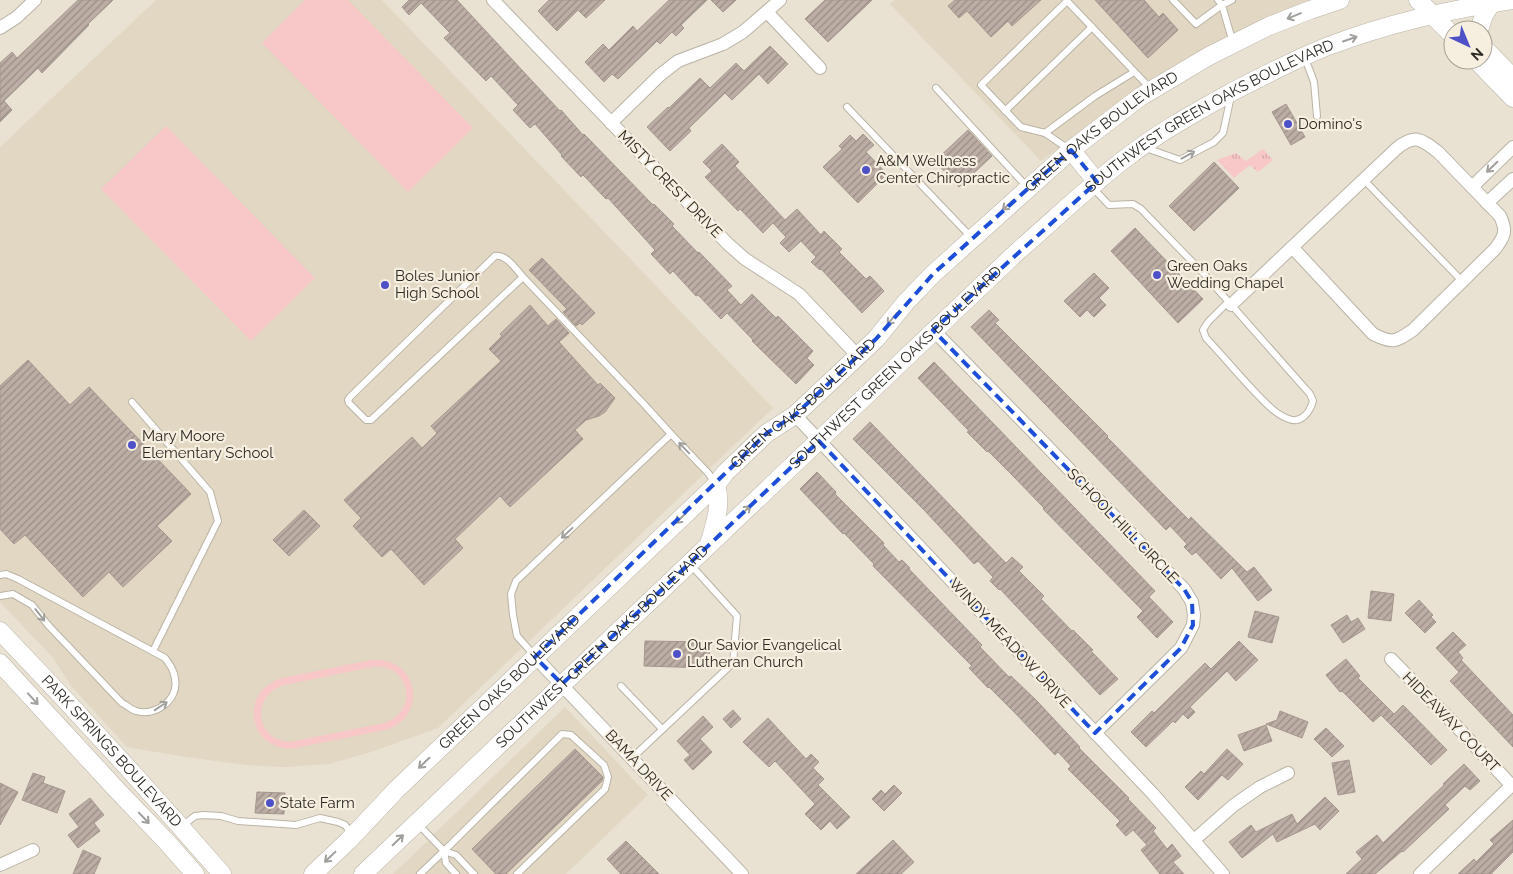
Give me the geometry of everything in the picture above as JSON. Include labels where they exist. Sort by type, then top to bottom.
[{"type":"main road","points":[[1418,0],[1443,26]]},
{"type":"main road","name":"SOUTHWEST GREEN OAKS BOULEVARD","points":[[363,874],[819,441],[933,330],[1018,251],[1130,154],[1196,112],[1260,78],[1324,48],[1374,30],[1432,14],[1513,0]]},
{"type":"main road","name":"GREEN OAKS BOULEVARD","points":[[313,874],[353,835],[396,788],[716,485],[725,473],[767,433],[795,415],[876,339],[906,302],[972,238],[1071,150],[1140,97],[1209,56],[1270,26],[1333,1]]},
{"type":"main road","points":[[1482,20],[1491,4]]},
{"type":"main road","points":[[1493,58],[1513,78]]},
{"type":"main road","points":[[1486,70],[1513,98]]},
{"type":"main road","points":[[1071,150],[1094,185]]},
{"type":"main road","points":[[709,544],[718,516],[719,495],[716,485]]},
{"type":"main road","name":"PARK SPRINGS BOULEVARD","points":[[0,631],[64,698],[222,874]]},
{"type":"main road","name":"PARK SPRINGS BOULEVARD","points":[[0,663],[195,874]]},
{"type":"street","points":[[0,28],[17,17],[35,0]]},
{"type":"street","points":[[611,123],[660,75],[678,61],[723,44],[743,32],[780,0]]},
{"type":"street","name":"MISTY CREST DRIVE","points":[[498,2],[728,244],[745,259],[799,294],[858,356]]},
{"type":"street","points":[[767,12],[820,68]]},
{"type":"street","points":[[1230,304],[1407,140],[1415,139],[1427,144],[1438,152],[1500,216],[1505,227],[1502,239],[1495,249],[1413,330],[1398,340],[1384,340],[1373,334],[1292,247]]},
{"type":"street","points":[[1472,187],[1513,147]]},
{"type":"street","points":[[1487,203],[1513,179]]},
{"type":"street","name":"SCHOOL HILL CIRCLE","points":[[933,330],[1184,589],[1192,602],[1193,625],[1181,648],[1095,733]]},
{"type":"street","name":"WINDY MEADOW DRIVE","points":[[795,415],[1095,733],[1223,874]]},
{"type":"street","name":"BAMA DRIVE","points":[[535,657],[742,874]]},
{"type":"street","name":"HIDEAWAY COURT","points":[[1391,659],[1512,785]]},
{"type":"street","points":[[1194,840],[1234,805],[1260,787],[1288,773]]},
{"type":"street","points":[[1420,874],[1512,785]]},
{"type":"street","points":[[0,865],[33,850]]},
{"type":"lane","points":[[1173,0],[1196,24],[1220,2],[1232,0]]},
{"type":"lane","points":[[1071,150],[1045,133],[1021,127],[981,85],[1066,1],[1152,90]]},
{"type":"lane","points":[[1220,2],[1233,44]]},
{"type":"lane","points":[[1005,111],[1092,27]]},
{"type":"lane","points":[[1305,57],[1314,82],[1316,116]]},
{"type":"lane","points":[[1045,133],[1095,96],[1134,72]]},
{"type":"lane","points":[[936,88],[1028,188]]},
{"type":"lane","points":[[1142,147],[1180,160],[1214,142],[1223,132],[1232,93]]},
{"type":"lane","points":[[846,107],[972,238]]},
{"type":"lane","points":[[1363,179],[1462,281]]},
{"type":"lane","points":[[1094,185],[1109,205],[1133,204],[1141,209],[1205,275],[1310,394],[1313,401],[1312,407],[1302,418],[1289,420],[1272,410],[1206,338],[1202,330],[1208,322],[1230,304]]},
{"type":"lane","points":[[523,277],[371,420],[366,420],[350,403],[348,400],[350,396],[495,256],[499,255],[504,257],[642,402],[709,474],[716,485]]},
{"type":"lane","points":[[132,402],[210,492],[218,521],[153,651]]},
{"type":"lane","points":[[535,657],[517,636],[511,594],[516,581],[671,434]]},
{"type":"lane","points":[[632,758],[733,663],[738,616],[689,563]]},
{"type":"lane","points":[[0,575],[6,574],[18,579],[164,658],[173,669],[176,682],[173,696],[164,706],[151,712],[135,711],[122,703],[48,626],[32,605],[13,594],[0,596]]},
{"type":"lane","points":[[621,686],[662,729]]},
{"type":"lane","points":[[420,874],[562,734],[572,735],[604,765],[608,777],[605,789],[517,874]]},
{"type":"lane","points":[[181,827],[195,816],[203,815],[221,816],[238,821],[296,825],[320,818],[345,825],[353,835]]},
{"type":"lane","points":[[416,822],[444,851],[456,855],[474,874]]},
{"type":"lane","points":[[444,851],[446,864],[456,874]]},
{"type":"highlighted area","points":[[1071,150],[1097,182],[933,330],[1184,589],[1192,602],[1193,625],[1181,648],[1095,733],[819,441],[562,684],[535,657],[767,433],[795,415],[876,339],[933,274]]},
{"type":"shaded area","name":"Boles Junior High School","points":[[156,0],[382,0],[773,408],[438,728],[371,752],[329,764],[284,767],[246,765],[127,747],[72,687],[53,658],[0,602],[0,147]]},
{"type":"shaded area","points":[[895,0],[1315,0],[1154,77],[1041,161],[890,4]]},
{"type":"shaded area","points":[[565,707],[648,795],[566,874],[393,874]]},
{"type":"green space","points":[[305,0],[348,0],[473,128],[408,192],[262,43]]},
{"type":"green space","points":[[166,126],[315,278],[251,341],[101,189]]},
{"type":"green space","points":[[1263,149],[1273,160],[1258,172],[1250,165],[1234,178],[1217,160],[1236,153],[1246,161]]},
{"type":"green space","points":[[371,660],[387,661],[399,667],[408,677],[412,688],[413,701],[408,713],[399,723],[385,730],[291,749],[276,746],[265,739],[257,729],[254,718],[259,694],[268,685],[282,678]],"holes":[[[373,667],[386,668],[395,672],[402,680],[406,689],[406,699],[403,709],[395,717],[384,723],[290,742],[278,739],[270,734],[264,726],[261,717],[262,707],[266,698],[273,691],[284,685]]]},
{"type":"building","points":[[78,0],[113,0],[42,73],[38,68],[4,101],[12,110],[0,122],[0,63],[12,52],[17,58]]},
{"type":"building","points":[[409,0],[457,0],[583,135],[674,224],[672,226],[732,286],[727,290],[741,305],[752,294],[776,318],[778,316],[813,351],[807,358],[814,365],[796,384],[752,341],[727,313],[721,319],[673,271],[670,274],[651,254],[655,250],[608,198],[606,199],[583,175],[581,177],[535,124],[530,128],[513,110],[518,105],[491,76],[486,81],[444,38],[450,33],[421,3],[409,15],[402,7]]},
{"type":"building","points":[[549,0],[605,0],[586,18],[578,10],[557,31],[538,11]]},
{"type":"building","points":[[669,0],[707,0],[681,25],[684,28],[676,36],[672,32],[660,44],[657,41],[618,79],[612,74],[604,82],[585,62],[603,44],[609,50],[633,26],[637,31]]},
{"type":"building","points":[[711,0],[736,0],[723,12]]},
{"type":"building","points":[[825,0],[872,0],[828,42],[805,19]]},
{"type":"building","points":[[955,0],[1041,0],[1012,26],[1008,21],[991,37],[967,11],[959,18],[948,6]]},
{"type":"building","points":[[1095,0],[1144,0],[1159,17],[1163,13],[1178,30],[1148,58]]},
{"type":"building","points":[[770,46],[788,64],[768,84],[759,74],[732,100],[725,93],[689,128],[691,131],[670,151],[647,127],[700,78],[710,88],[736,63],[744,71]]},
{"type":"building","name":"Domino's","points":[[1286,104],[1305,137],[1291,145],[1272,112]]},
{"type":"building","points":[[968,130],[992,156],[959,187],[935,161]]},
{"type":"building","name":"A&M Wellness Center Chiropractic","points":[[863,134],[874,145],[866,152],[887,174],[858,203],[823,167],[842,149],[839,146],[850,135],[856,141]]},
{"type":"building","points":[[722,144],[739,162],[735,166],[785,220],[797,209],[821,235],[824,231],[842,249],[839,252],[866,279],[870,276],[884,291],[862,313],[821,269],[811,262],[816,257],[801,241],[789,252],[780,243],[786,237],[773,223],[763,233],[740,209],[738,211],[705,177],[712,171],[703,162]]},
{"type":"building","points":[[1214,162],[1239,188],[1194,231],[1169,206]]},
{"type":"building","name":"Green Oaks Wedding Chapel","points":[[1135,228],[1203,299],[1178,323],[1111,251]]},
{"type":"building","points":[[542,258],[595,313],[582,325],[580,323],[576,326],[563,312],[567,309],[529,270]]},
{"type":"building","points":[[1094,273],[1109,288],[1099,298],[1106,305],[1094,317],[1087,310],[1080,317],[1064,301]]},
{"type":"building","name":"Boles Junior High School","points":[[530,305],[548,326],[556,319],[569,333],[559,342],[598,385],[600,383],[615,398],[605,412],[586,420],[575,430],[583,439],[510,507],[500,496],[455,539],[463,548],[424,585],[391,549],[382,557],[353,526],[361,518],[344,500],[412,437],[422,448],[437,433],[431,426],[501,361],[489,349],[502,336],[500,334]]},
{"type":"building","points":[[989,310],[999,320],[995,323],[1189,520],[1191,517],[1247,572],[1254,567],[1272,590],[1258,601],[1232,568],[1221,579],[1196,552],[1192,555],[1184,547],[1187,544],[1170,526],[1166,530],[971,327]]},
{"type":"building","points":[[28,360],[70,405],[89,387],[191,494],[157,526],[172,541],[123,587],[109,572],[83,597],[25,535],[14,544],[0,529],[0,386]]},
{"type":"building","points":[[934,362],[1155,591],[1149,597],[1173,622],[1157,638],[1137,617],[1143,611],[1013,476],[967,432],[969,431],[918,378]]},
{"type":"building","points":[[870,422],[1006,563],[1012,557],[1023,567],[1019,571],[1044,596],[1041,599],[1093,650],[1091,651],[1118,679],[1100,695],[1000,589],[990,581],[993,577],[978,561],[974,564],[925,511],[853,439]]},
{"type":"building","points":[[817,472],[836,492],[835,494],[884,543],[883,545],[899,562],[902,560],[910,568],[982,645],[980,647],[1009,677],[1011,676],[1037,701],[1079,748],[1129,798],[1156,828],[1153,831],[1167,849],[1172,844],[1181,856],[1173,862],[1184,874],[1160,874],[1141,850],[1147,845],[1133,830],[1126,836],[1116,825],[1120,821],[1068,769],[1071,766],[1058,752],[1055,755],[988,688],[969,668],[972,666],[800,489]]},
{"type":"building","points":[[304,510],[320,526],[289,556],[273,540]]},
{"type":"building","points":[[1371,591],[1394,594],[1391,621],[1368,618]]},
{"type":"building","points":[[1419,600],[1433,615],[1431,617],[1436,622],[1425,633],[1405,613]]},
{"type":"building","points":[[1255,611],[1279,617],[1272,643],[1248,637]]},
{"type":"building","points":[[1347,615],[1351,622],[1358,618],[1365,629],[1343,643],[1331,625]]},
{"type":"building","points":[[1453,632],[1466,645],[1458,652],[1463,658],[1461,660],[1513,715],[1513,747],[1450,681],[1459,672],[1436,648]]},
{"type":"building","name":"Our Savior Evangelical Lutheran Church","points":[[645,641],[710,642],[709,668],[644,666]]},
{"type":"building","points":[[1239,641],[1258,660],[1236,681],[1227,671],[1190,707],[1195,712],[1188,719],[1183,714],[1146,747],[1131,732],[1152,711],[1154,713],[1205,663],[1211,669]]},
{"type":"building","points":[[1346,659],[1360,676],[1358,678],[1394,714],[1403,705],[1447,750],[1431,765],[1381,715],[1373,722],[1342,691],[1340,692],[1326,675]]},
{"type":"building","points":[[733,710],[741,719],[731,728],[723,719]]},
{"type":"building","points":[[1280,711],[1308,722],[1302,738],[1266,724],[1277,720]]},
{"type":"building","points":[[703,716],[713,727],[700,739],[712,752],[693,770],[684,760],[690,755],[677,741]]},
{"type":"building","points":[[768,718],[806,759],[811,754],[819,762],[813,768],[824,779],[818,785],[850,817],[837,829],[830,821],[821,830],[805,814],[815,804],[775,761],[769,767],[743,742]]},
{"type":"building","points":[[1266,725],[1272,741],[1244,751],[1238,735]]},
{"type":"building","points":[[1326,728],[1344,746],[1332,757],[1314,739]]},
{"type":"building","points":[[575,749],[603,777],[602,781],[506,874],[496,874],[472,849]]},
{"type":"building","points":[[1227,749],[1243,764],[1228,780],[1222,775],[1198,800],[1185,787],[1201,771],[1204,774]]},
{"type":"building","points":[[1349,760],[1355,792],[1338,795],[1332,763]]},
{"type":"building","points":[[1464,764],[1480,781],[1470,790],[1465,786],[1445,805],[1449,809],[1403,852],[1375,874],[1346,874],[1362,859],[1356,852],[1377,835],[1383,843]]},
{"type":"building","points":[[33,773],[45,777],[43,783],[65,791],[57,813],[22,800]]},
{"type":"building","points":[[0,783],[18,792],[0,825]]},
{"type":"building","points":[[894,785],[902,793],[884,811],[872,799],[881,790],[885,794]]},
{"type":"building","name":"State Farm","points":[[257,792],[285,793],[284,814],[255,813]]},
{"type":"building","points":[[1325,797],[1339,811],[1320,830],[1315,824],[1277,842],[1273,834],[1242,858],[1229,842],[1251,825],[1256,832],[1292,814],[1297,824]]},
{"type":"building","points":[[90,798],[104,815],[94,823],[100,831],[78,848],[68,835],[79,827],[69,814]]},
{"type":"building","points":[[1513,820],[1513,852],[1491,874],[1458,874],[1474,859],[1476,862],[1494,844],[1490,840]]},
{"type":"building","points":[[893,840],[914,862],[901,874],[856,874]]},
{"type":"building","points":[[626,841],[659,874],[621,874],[607,859]]},
{"type":"building","points":[[83,850],[101,858],[94,874],[73,874]]},
{"type":"place","name":"Domino's","points":[[1288,124]]},
{"type":"place","name":"A&M Wellness Center Chiropractic","points":[[866,170]]},
{"type":"place","name":"Green Oaks Wedding Chapel","points":[[1157,275]]},
{"type":"place","name":"Boles Junior High School","points":[[385,285]]},
{"type":"place","name":"Mary Moore Elementary School","points":[[132,445]]},
{"type":"place","name":"Our Savior Evangelical Lutheran Church","points":[[677,654]]},
{"type":"place","name":"State Farm","points":[[270,803]]}]
